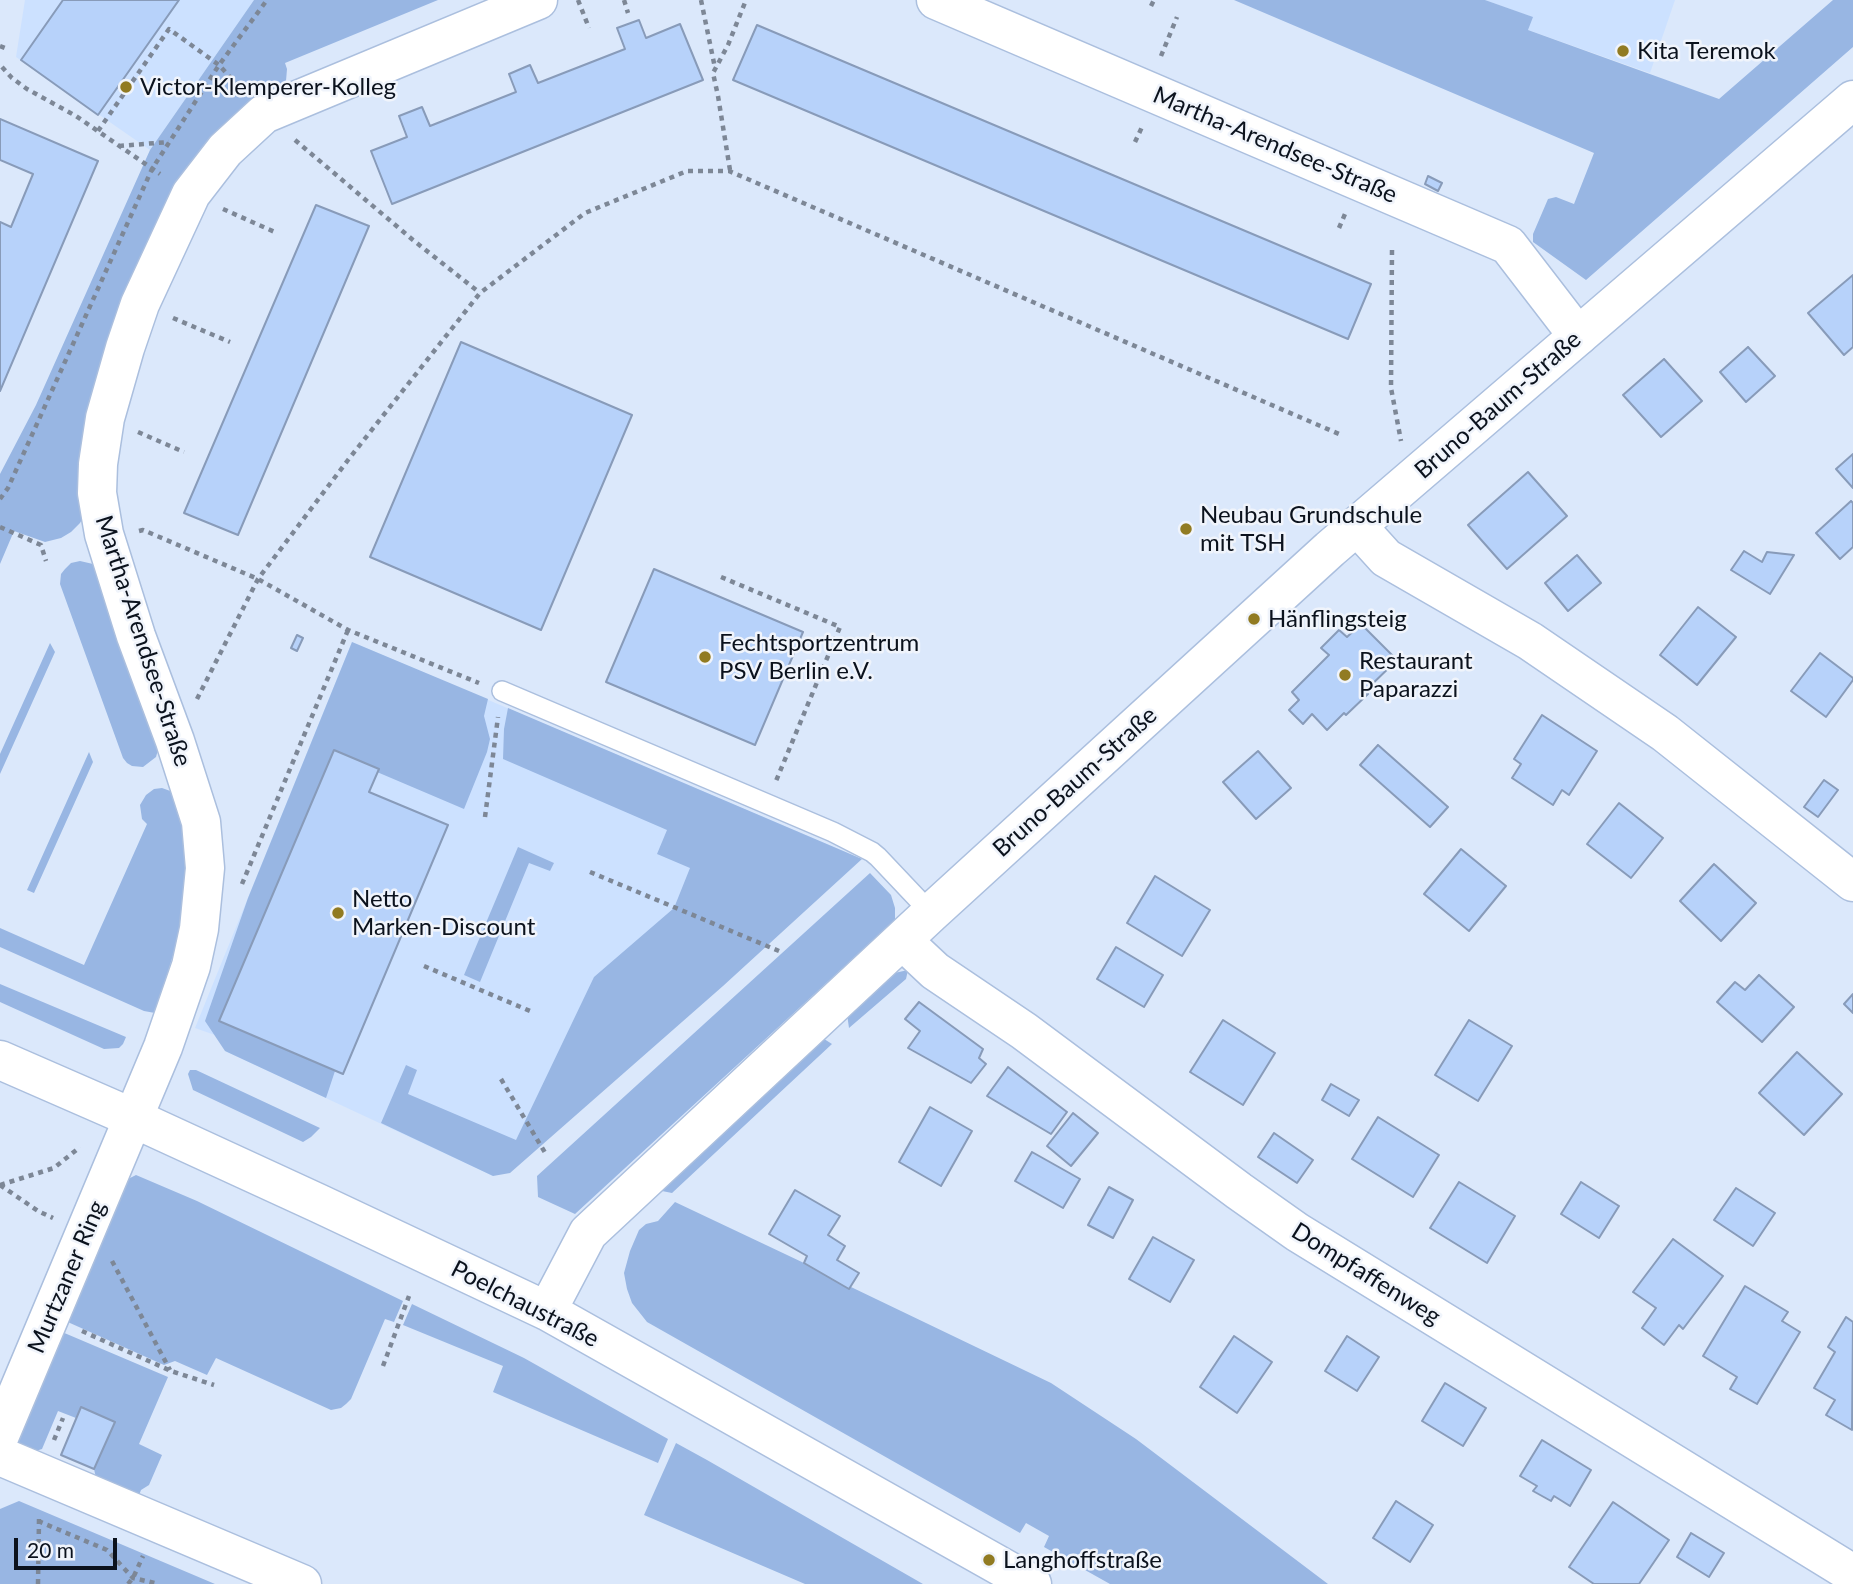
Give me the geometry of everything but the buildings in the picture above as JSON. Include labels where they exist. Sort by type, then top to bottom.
[{"type":"street","name":"Martha-Arendsee-Straße","points":[[133,1118],[163,1048],[191,966],[200,929],[205,868],[201,822],[175,740],[136,636],[104,534],[97,493],[105,418],[140,304],[191,194],[225,150],[264,114],[538,0]]},
{"type":"street","name":"Martha-Arendsee-Straße","points":[[936,0],[1508,245],[1578,335]]},
{"type":"street","name":"Bruno-Baum-Straße","points":[[547,1311],[588,1233],[931,914],[1357,526],[1853,100]]},
{"type":"street","points":[[1357,526],[1386,558],[1530,641],[1674,739],[1853,882]]},
{"type":"street","name":"Dompfaffenweg","points":[[903,941],[935,971],[1024,1031],[1297,1232],[1853,1574]]},
{"type":"street","name":"Poelchaustraße","points":[[0,1060],[309,1198],[547,1311],[1032,1584]]},
{"type":"street","name":"Murtzaner Ring","points":[[0,1435],[50,1317],[74,1219],[133,1118]]},
{"type":"street","points":[[0,1456],[302,1584]]},
{"type":"lane","points":[[502,691],[833,832],[872,852],[931,914]]},
{"type":"path","points":[[0,499],[8,488],[152,169],[219,65],[267,0]]},
{"type":"path","points":[[578,0],[589,29]]},
{"type":"path","points":[[624,0],[628,13]]},
{"type":"path","points":[[701,0],[715,68]]},
{"type":"path","points":[[731,171],[713,73],[728,45],[746,0]]},
{"type":"path","points":[[1151,6],[1154,0]]},
{"type":"path","points":[[1159,62],[1177,17]]},
{"type":"path","points":[[98,131],[169,29],[219,65],[264,114],[413,240],[481,293]]},
{"type":"path","points":[[2,67],[27,89],[76,116],[152,169]]},
{"type":"path","points":[[118,146],[170,142]]},
{"type":"path","points":[[195,703],[258,579],[348,460],[481,293],[585,213],[687,171],[731,171],[1339,434]]},
{"type":"path","points":[[191,194],[277,233]]},
{"type":"path","points":[[1392,250],[1391,388],[1403,450]]},
{"type":"path","points":[[140,304],[230,342]]},
{"type":"path","points":[[105,418],[184,452]]},
{"type":"path","points":[[0,527],[41,545],[46,561]]},
{"type":"path","points":[[104,534],[143,530],[258,579],[348,630],[502,691],[485,817]]},
{"type":"path","points":[[721,577],[840,627],[767,805]]},
{"type":"path","points":[[241,887],[348,630]]},
{"type":"path","points":[[590,872],[779,951]]},
{"type":"path","points":[[424,966],[530,1011]]},
{"type":"path","points":[[500,1079],[547,1156]]},
{"type":"path","points":[[0,1185],[54,1168],[86,1143]]},
{"type":"path","points":[[0,1185],[38,1211],[74,1219],[171,1371]]},
{"type":"path","points":[[383,1366],[409,1296]]},
{"type":"path","points":[[50,1317],[171,1371],[214,1385]]},
{"type":"path","points":[[38,1584],[38,1521],[107,1550],[132,1578],[159,1584]]},
{"type":"path","points":[[128,1584],[146,1549]]},
{"type":"shaded area","name":"Victor-Klemperer-Kolleg","points":[[25,0],[254,0],[150,150],[16,57]]},
{"type":"shaded area","points":[[254,0],[438,0],[285,63],[285,93],[213,141],[85,514],[71,532],[45,542],[14,531],[0,564],[0,474],[36,405],[150,150]]},
{"type":"shaded area","points":[[1234,0],[1485,0],[1533,17],[1528,30],[1719,99],[1833,0],[1853,0],[1853,47],[1586,280],[1533,242],[1533,234],[1548,199],[1556,197],[1574,204],[1594,153]]},
{"type":"shaded area","name":"Kita Teremok","points":[[1485,0],[1675,0],[1650,73],[1528,30],[1532,17]]},
{"type":"shaded area","points":[[80,561],[93,564],[158,750],[156,757],[143,767],[132,766],[123,758],[60,584],[61,574],[65,569],[71,563]]},
{"type":"shaded area","points":[[352,642],[848,853],[493,1176],[225,1051],[229,1040],[195,1028]]},
{"type":"shaded area","points":[[352,642],[488,699],[484,716],[490,739],[464,809],[377,772],[219,1021],[335,1071],[326,1098],[225,1051],[205,1021],[248,898]]},
{"type":"shaded area","points":[[50,643],[55,652],[0,774],[0,754]]},
{"type":"shaded area","points":[[508,708],[862,859],[723,986],[510,1173],[493,1176],[381,1123],[406,1065],[417,1070],[408,1094],[516,1140],[594,977],[674,908],[690,868],[657,854],[667,830],[503,759]]},
{"type":"shaded area","points":[[89,752],[93,762],[34,893],[27,890]]},
{"type":"shaded area","points":[[162,788],[173,792],[184,833],[186,885],[176,946],[155,1013],[144,1011],[0,947],[0,928],[84,965],[147,824],[142,819],[140,805],[146,795],[154,789]]},
{"type":"shaded area","points":[[518,847],[554,863],[550,871],[529,863],[480,982],[464,975]]},
{"type":"shaded area","points":[[870,873],[891,895],[895,920],[575,1214],[538,1197],[537,1176]]},
{"type":"shaded area","points":[[908,970],[906,979],[849,1028],[847,1014],[890,974]]},
{"type":"shaded area","points":[[0,984],[126,1037],[123,1044],[119,1048],[104,1049],[0,1002]]},
{"type":"shaded area","points":[[821,1037],[832,1044],[672,1193],[657,1190]]},
{"type":"shaded area","points":[[190,1070],[196,1070],[320,1128],[303,1142],[193,1090],[188,1074]]},
{"type":"shaded area","points":[[136,1175],[197,1201],[403,1301],[394,1322],[385,1319],[351,1399],[346,1404],[331,1410],[216,1358],[207,1375],[175,1361],[164,1365],[61,1319],[126,1180]]},
{"type":"shaded area","points":[[675,1202],[804,1263],[849,1289],[851,1287],[1051,1383],[1136,1439],[1328,1584],[1110,1584],[1044,1547],[1049,1536],[1026,1523],[1020,1533],[647,1322],[632,1303],[624,1273],[639,1230],[646,1224],[658,1221]]},
{"type":"shaded area","points":[[412,1304],[524,1358],[668,1439],[658,1463],[493,1392],[503,1366],[403,1325]]},
{"type":"shaded area","points":[[55,1329],[168,1377],[139,1444],[162,1455],[149,1485],[141,1490],[136,1503],[98,1487],[94,1469],[114,1422],[82,1408],[76,1418],[58,1411],[42,1449],[26,1454],[15,1443]]},
{"type":"shaded area","points":[[676,1443],[923,1584],[805,1584],[644,1515]]},
{"type":"shaded area","points":[[19,1501],[215,1584],[0,1584],[0,1509]]},
{"type":"place","name":"Kita Teremok","points":[[1623,51]]},
{"type":"place","name":"Victor-Klemperer-Kolleg","points":[[126,87]]},
{"type":"place","name":"Neubau Grundschule mit TSH","points":[[1186,529]]},
{"type":"place","name":"Hänflingsteig","points":[[1254,619]]},
{"type":"place","name":"Fechtsportzentrum PSV Berlin e.V.","points":[[705,657]]},
{"type":"place","name":"Restaurant Paparazzi","points":[[1345,675]]},
{"type":"place","name":"Netto Marken-Discount","points":[[338,913]]},
{"type":"place","name":"Langhoffstraße","points":[[989,1560]]}]
